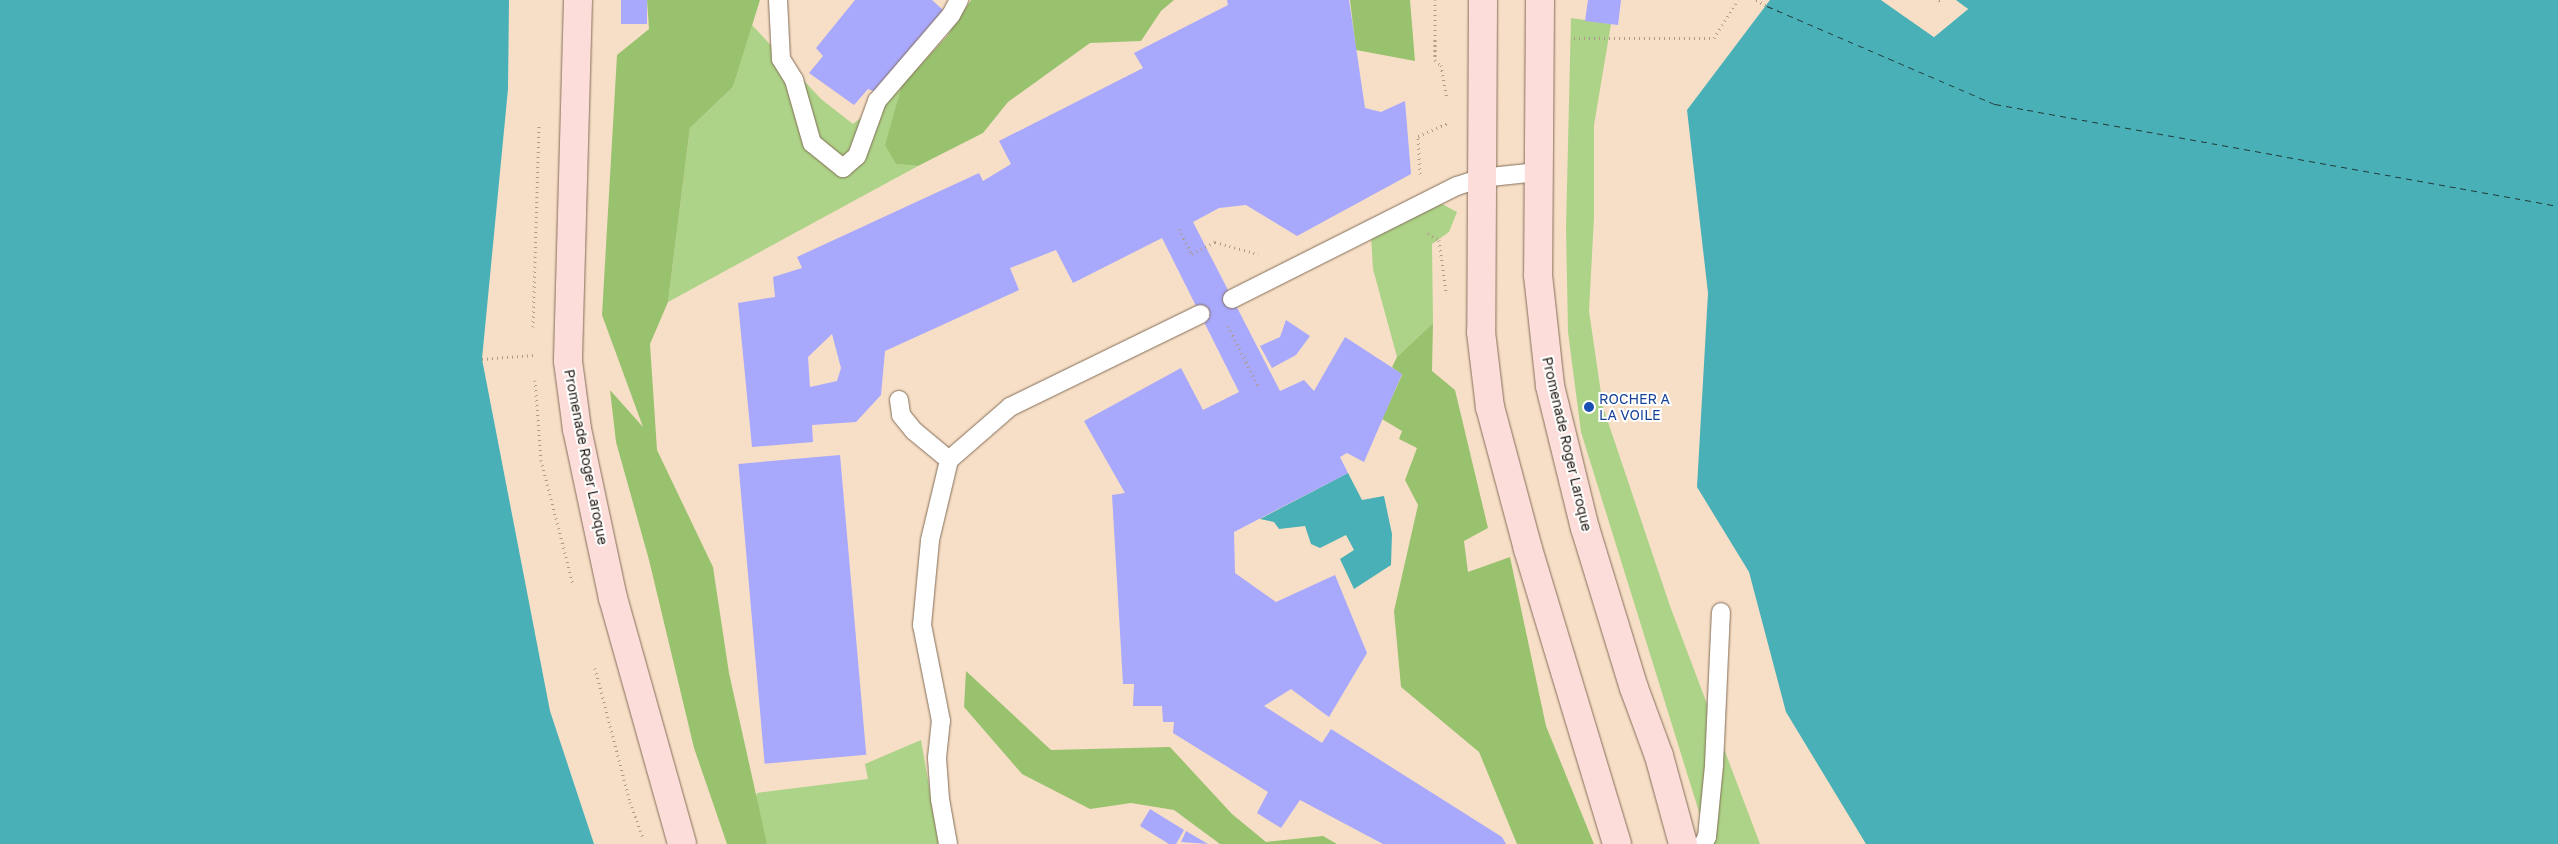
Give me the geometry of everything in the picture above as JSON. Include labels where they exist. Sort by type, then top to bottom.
[{"type":"main road","name":"Promenade Roger Laroque","points":[[578,0],[568,361],[577,429],[613,598],[682,844]]},
{"type":"main road","points":[[1483,0],[1481,332],[1490,407],[1528,549],[1617,844]]},
{"type":"main road","name":"Promenade Roger Laroque","points":[[1540,0],[1538,275],[1550,386],[1585,528],[1634,688],[1659,756],[1683,844]]},
{"type":"lane","points":[[778,0],[781,59],[794,80],[812,143],[843,168],[857,156],[877,102],[951,15],[959,0]]},
{"type":"lane","points":[[1232,299],[1457,186],[1481,178],[1538,172]]},
{"type":"lane","points":[[948,844],[940,799],[938,758],[941,721],[922,625],[930,540],[949,460],[1010,407],[1201,314]]},
{"type":"lane","points":[[900,400],[901,415],[914,431],[949,460]]},
{"type":"lane","points":[[1703,844],[1707,837],[1714,765],[1721,612]]},
{"type":"path","points":[[1435,0],[1435,60],[1441,65],[1448,103]]},
{"type":"path","points":[[1570,38],[1714,38],[1738,0]]},
{"type":"path","points":[[1756,0],[1767,6]]},
{"type":"path","points":[[1570,30],[1570,46]]},
{"type":"path","points":[[1421,181],[1418,136],[1451,122],[1450,112]]},
{"type":"path","points":[[1180,229],[1192,254],[1215,242],[1260,255]]},
{"type":"path","points":[[1226,324],[1259,388]]},
{"type":"path","points":[[482,359],[534,356]]},
{"type":"green space","points":[[647,0],[760,0],[733,87],[690,128],[668,302],[650,344],[657,450],[713,567],[729,673],[767,844],[727,844],[694,748],[649,560],[616,442],[610,390],[643,427],[602,315],[617,55],[649,29]]},
{"type":"green space","points":[[971,0],[1174,0],[1161,11],[1141,41],[1090,43],[1008,102],[983,133],[918,166],[896,164],[885,145],[902,85],[947,36]]},
{"type":"green space","points":[[1350,0],[1410,0],[1415,61],[1356,50]]},
{"type":"green space","points":[[1571,18],[1611,24],[1594,125],[1594,217],[1589,311],[1603,407],[1670,606],[1760,844],[1709,844],[1581,432],[1568,332],[1566,228]]},
{"type":"green space","points":[[752,25],[821,99],[853,124],[902,85],[896,164],[918,166],[668,302],[690,128],[733,87]]},
{"type":"green space","points":[[1442,204],[1457,212],[1449,232],[1432,244],[1433,323],[1397,357],[1373,269],[1371,236]]},
{"type":"green space","points":[[1433,323],[1432,371],[1455,390],[1488,528],[1464,541],[1468,572],[1510,557],[1546,726],[1594,844],[1517,844],[1479,752],[1401,687],[1394,611],[1418,505],[1405,480],[1417,448],[1399,439],[1402,431],[1382,419],[1402,375],[1392,367],[1397,357]]},
{"type":"green space","points":[[966,671],[1051,750],[1170,747],[1232,814],[1266,842],[1323,836],[1337,844],[1220,844],[1174,810],[1131,803],[1090,809],[1022,774],[964,707]]},
{"type":"green space","points":[[921,740],[939,844],[767,844],[755,802],[757,793],[868,779],[865,764]]},
{"type":"water","points":[[0,0],[509,0],[508,89],[482,359],[550,711],[594,844],[0,844]]},
{"type":"water","points":[[1770,0],[1881,0],[1934,37],[1968,9],[1956,0],[2558,0],[2558,844],[1866,844],[1786,712],[1749,572],[1697,487],[1708,293],[1687,110]]},
{"type":"water","points":[[1348,473],[1362,500],[1384,496],[1392,534],[1391,565],[1354,589],[1340,559],[1354,550],[1346,535],[1320,548],[1311,544],[1305,526],[1279,529],[1274,522],[1260,519]]},
{"type":"pier","points":[[1881,0],[1933,34],[1964,9],[1954,0],[1968,9],[1934,37]]},
{"type":"building","points":[[621,0],[647,0],[647,24],[621,24]]},
{"type":"building","points":[[855,0],[932,0],[943,10],[876,92],[868,89],[854,105],[809,73],[823,56],[816,48]]},
{"type":"building","points":[[1227,0],[1349,0],[1365,108],[1381,112],[1405,101],[1411,174],[1297,236],[1246,205],[1219,208],[1193,222],[1280,391],[1304,380],[1314,391],[1345,337],[1402,374],[1364,462],[1347,453],[1340,457],[1348,473],[1234,532],[1235,573],[1276,602],[1335,575],[1367,653],[1329,717],[1291,689],[1264,706],[1322,743],[1331,729],[1502,837],[1506,844],[1383,844],[1300,800],[1281,828],[1257,813],[1268,792],[1173,733],[1174,722],[1163,722],[1162,706],[1133,706],[1134,684],[1123,684],[1112,495],[1125,493],[1084,421],[1181,368],[1203,410],[1239,392],[1162,238],[1073,283],[1056,250],[1010,268],[1019,290],[885,351],[881,395],[856,422],[812,425],[813,442],[752,447],[738,303],[775,297],[773,277],[802,268],[797,257],[979,173],[983,181],[1011,164],[999,141],[1143,68],[1134,53],[1228,5]],"holes":[[[832,334],[841,368],[837,381],[810,387],[808,357]]]},
{"type":"building","points":[[1588,0],[1621,0],[1618,25],[1585,21]]},
{"type":"building","points":[[1286,320],[1310,336],[1296,355],[1272,368],[1260,346],[1280,337]]},
{"type":"building","points":[[840,455],[866,755],[765,764],[738,464]]},
{"type":"building","points":[[1150,809],[1184,830],[1176,844],[1169,844],[1140,826]]},
{"type":"building","points":[[1186,831],[1208,844],[1181,842]]},
{"type":"ferry route","points":[[1767,6],[1995,104],[2558,206]]},
{"type":"place","name":"ROCHER A LA VOILE","points":[[1589,407]]}]
